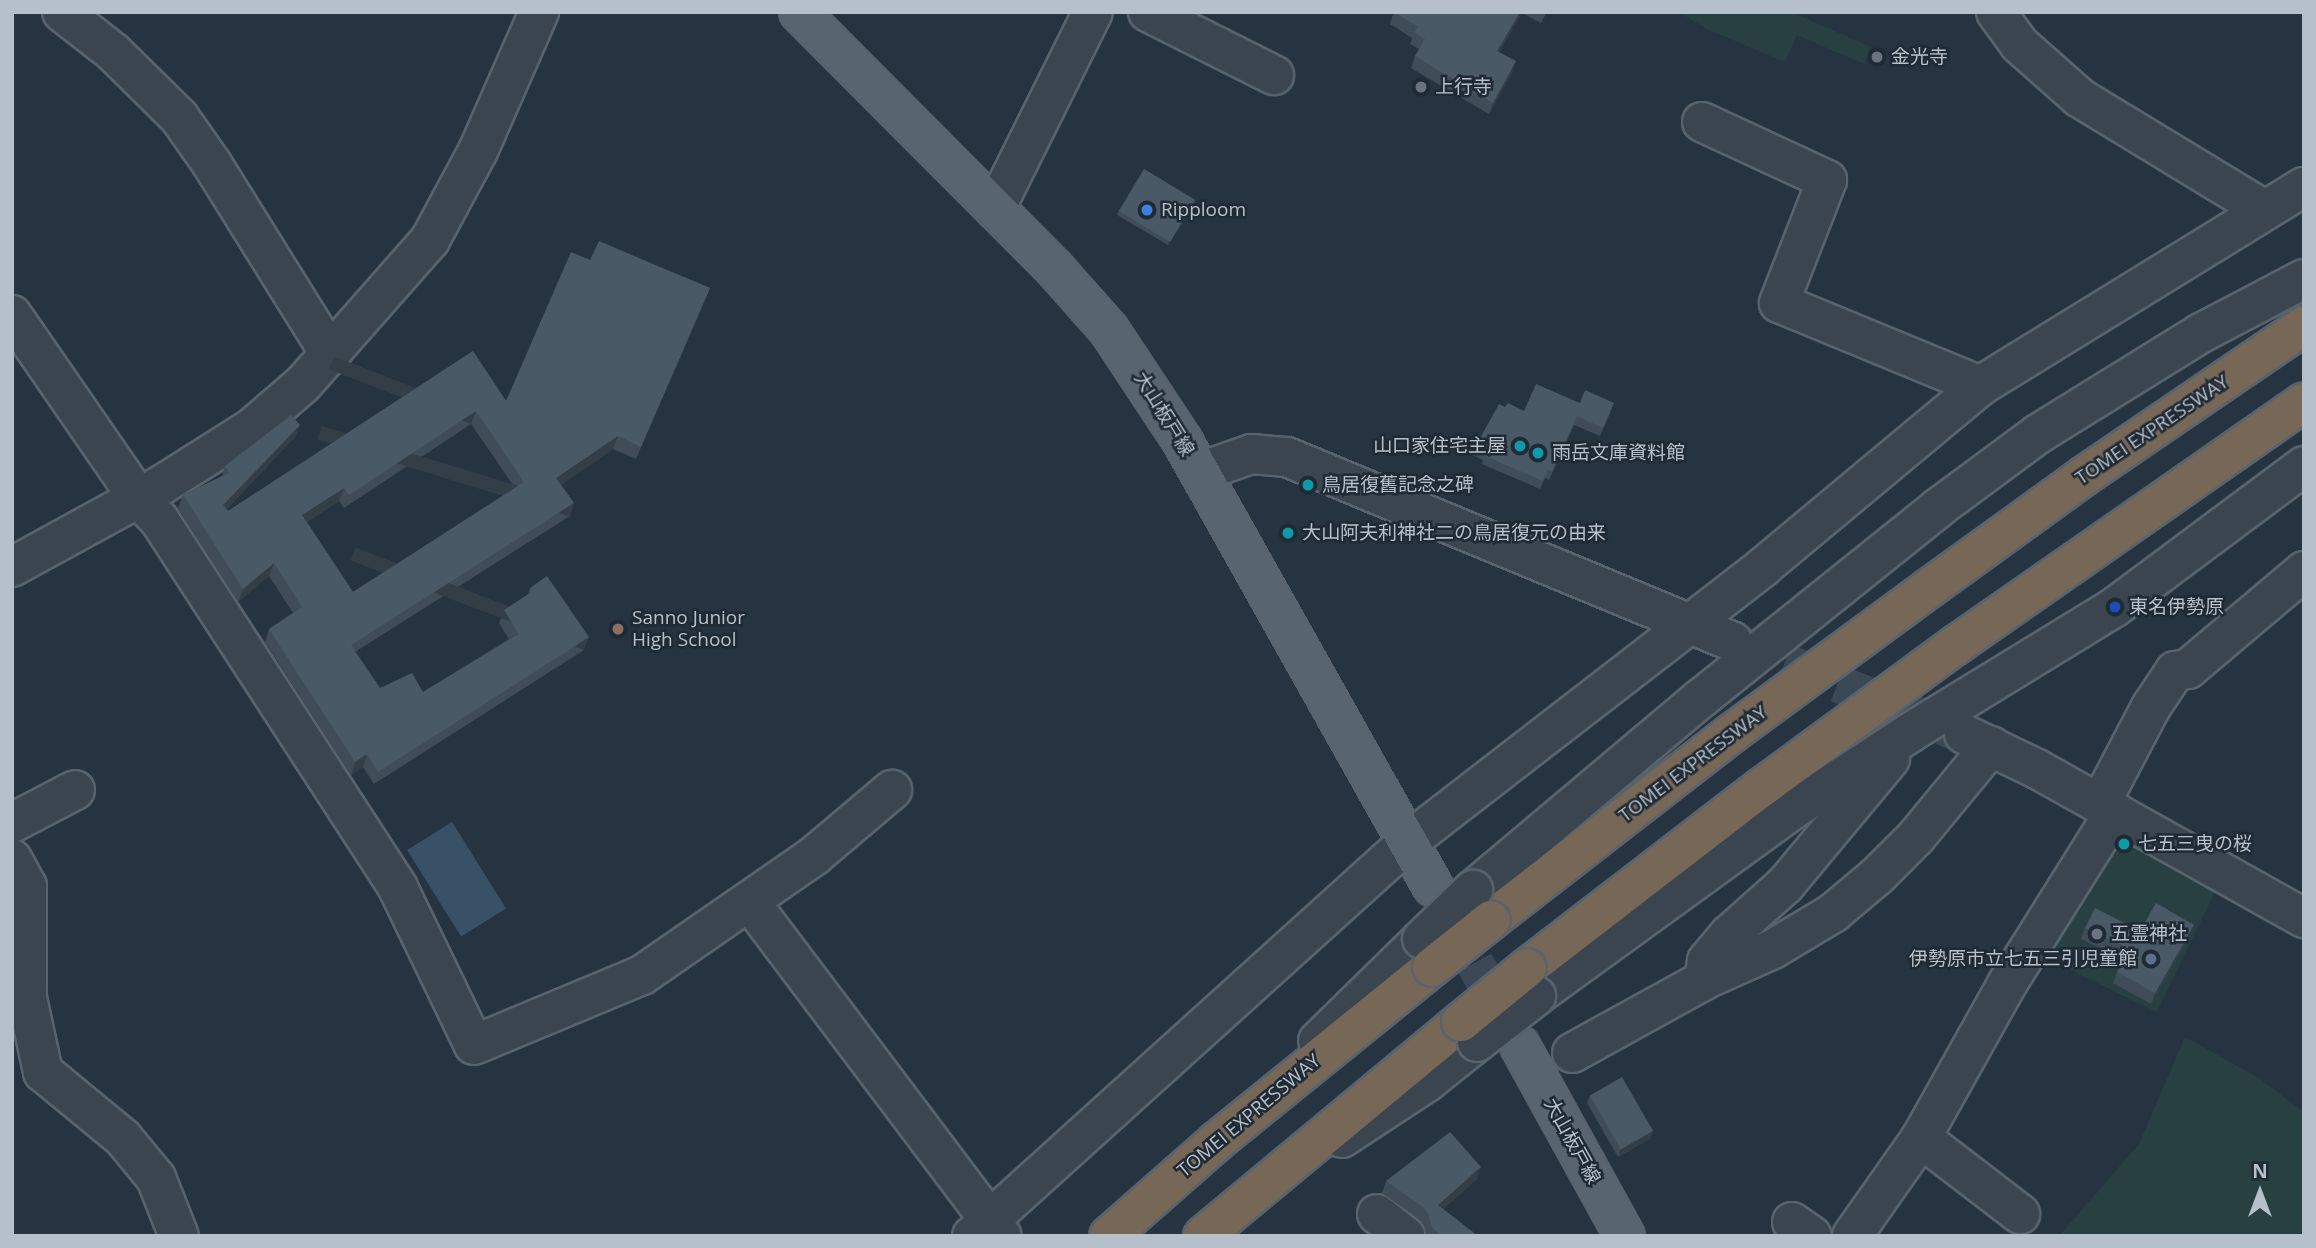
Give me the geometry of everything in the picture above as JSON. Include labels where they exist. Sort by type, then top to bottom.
[{"type":"highway","name":"TOMEI EXPRESSWAY","points":[[1109,1236],[1482,905],[1732,733],[2084,476],[2304,326]]},
{"type":"highway","points":[[1203,1236],[1532,982],[1762,788],[1956,645],[2304,401]]},
{"type":"main road","name":"大山板戸線","points":[[799,12],[995,209],[1109,330],[1158,399],[1433,887]]},
{"type":"main road","name":"大山板戸線","points":[[1520,1046],[1625,1236]]},
{"type":"street","points":[[62,12],[113,52],[179,117],[212,164],[331,355]]},
{"type":"street","points":[[12,567],[139,499],[251,428],[303,384],[331,355],[430,240],[478,151],[539,12]]},
{"type":"street","points":[[995,209],[1093,12]]},
{"type":"street","points":[[1148,12],[1274,75]]},
{"type":"street","points":[[1996,12],[2019,44],[2080,98],[2290,203]]},
{"type":"street","points":[[1702,122],[1827,180],[1779,303],[1980,386]]},
{"type":"street","points":[[750,902],[988,1230],[1409,841],[1763,567],[1980,386],[2290,203]]},
{"type":"street","points":[[1482,905],[1700,699],[1938,508],[2016,450],[2165,355],[2304,279]]},
{"type":"street","points":[[12,315],[139,499],[160,522],[398,888],[474,1045],[642,975],[815,855],[892,790]]},
{"type":"street","points":[[1200,472],[1251,454],[1268,453],[1287,457],[1732,641]]},
{"type":"street","points":[[1532,982],[1911,733],[2115,607],[2304,466]]},
{"type":"street","points":[[1852,1236],[1921,1138],[2107,808],[2151,707],[2175,671],[2188,669],[2304,571]]},
{"type":"street","points":[[1703,979],[1707,961],[1729,935],[1786,885],[1911,733]]},
{"type":"street","points":[[1572,1053],[1703,979],[1773,949],[1833,913],[1877,876],[1916,837],[1977,740],[2107,808],[2304,918]]},
{"type":"street","points":[[12,823],[75,790]]},
{"type":"street","points":[[12,859],[27,886],[27,999],[43,1072],[123,1138],[156,1178],[179,1236]]},
{"type":"street","points":[[1921,1138],[2020,1214]]},
{"type":"green space","points":[[1679,12],[1791,12],[1871,47],[1864,64],[1797,35],[1785,62],[1707,29]]},
{"type":"green space","points":[[2111,834],[2218,886],[2157,1012],[2050,960]]},
{"type":"green space","points":[[2185,1037],[2259,1078],[2304,1112],[2304,1230],[2296,1236],[2059,1236],[2139,1144]]},
{"type":"water","points":[[452,822],[506,909],[461,937],[407,850]]},
{"type":"building","points":[[1394,12],[1520,12],[1497,51],[1516,61],[1493,103],[1415,56],[1425,39],[1414,32],[1418,27]]},
{"type":"building","points":[[1144,169],[1195,200],[1170,242],[1119,211]]},
{"type":"building","points":[[599,241],[710,288],[641,447],[618,436],[556,478],[574,503],[351,645],[380,688],[412,673],[423,692],[519,634],[504,610],[532,592],[530,588],[547,576],[589,637],[378,772],[367,754],[355,762],[269,629],[302,607],[274,563],[243,589],[183,495],[229,473],[225,466],[291,415],[300,425],[223,505],[228,511],[473,351],[506,401],[571,252],[590,260]],"holes":[[[476,411],[524,482],[353,592],[302,515],[344,488],[349,495]]]},
{"type":"building","name":"山口家住宅主屋","points":[[1536,384],[1580,403],[1585,390],[1614,403],[1603,428],[1577,416],[1552,471],[1548,470],[1543,481],[1485,456],[1487,452],[1475,447],[1499,404],[1505,407],[1508,403],[1524,411]]},
{"type":"building","name":"伊勢原市立七五三引児童館","points":[[2156,903],[2194,925],[2155,993],[2117,972],[2130,949],[2085,928],[2095,908],[2140,931]]},
{"type":"building","points":[[1622,1077],[1653,1131],[1621,1149],[1590,1096]]},
{"type":"building","points":[[1450,1132],[1481,1167],[1438,1205],[1478,1236],[1441,1236],[1431,1226],[1429,1215],[1423,1207],[1386,1181]]},
{"type":"tunnel","points":[[1732,641],[1955,731]]},
{"type":"tunnel","points":[[1447,913],[1508,1023]]},
{"type":"place","name":"金光寺","points":[[1877,57]]},
{"type":"place","name":"上行寺","points":[[1421,87]]},
{"type":"place","name":"Ripploom","points":[[1147,210]]},
{"type":"place","name":"山口家住宅主屋","points":[[1520,446]]},
{"type":"place","name":"雨岳文庫資料館","points":[[1538,453]]},
{"type":"place","name":"鳥居復舊記念之碑","points":[[1308,485]]},
{"type":"place","name":"大山阿夫利神社二の鳥居復元の由来","points":[[1288,533]]},
{"type":"place","name":"東名伊勢原","points":[[2115,607]]},
{"type":"place","name":"Sanno Junior High School","points":[[618,629]]},
{"type":"place","name":"七五三曳の桜","points":[[2124,844]]},
{"type":"place","name":"五霊神社","points":[[2097,934]]},
{"type":"place","name":"伊勢原市立七五三引児童館","points":[[2151,959]]}]
